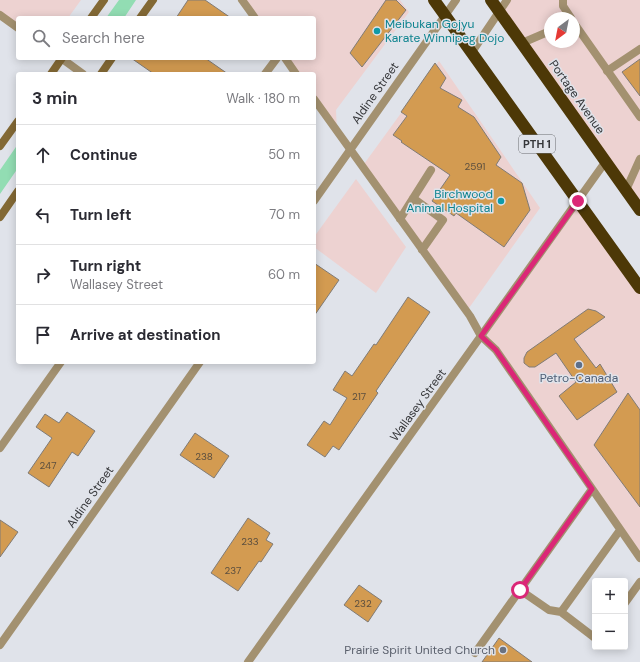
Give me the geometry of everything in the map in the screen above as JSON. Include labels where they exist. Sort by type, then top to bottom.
[{"type":"highway","name":"PTH 1","points":[[434,0],[640,288]]},
{"type":"highway","name":"Portage Avenue","points":[[491,0],[640,210]]},
{"type":"main road","points":[[92,16],[104,0]]},
{"type":"main road","points":[[141,16],[153,0]]},
{"type":"main road","points":[[52,72],[61,60]]},
{"type":"main road","points":[[102,72],[111,60]]},
{"type":"main road","points":[[0,146],[16,124]]},
{"type":"main road","points":[[0,217],[16,194]]},
{"type":"street","points":[[242,0],[254,16]]},
{"type":"street","name":"Aldine Street","points":[[316,198],[456,0]]},
{"type":"street","points":[[472,52],[507,0]]},
{"type":"street","points":[[563,0],[563,6],[567,12]]},
{"type":"street","points":[[0,15],[16,27]]},
{"type":"street","points":[[580,32],[640,117]]},
{"type":"street","points":[[522,43],[544,34]]},
{"type":"street","points":[[607,71],[640,49]]},
{"type":"street","points":[[65,60],[80,72]]},
{"type":"street","points":[[266,72],[276,60]]},
{"type":"street","points":[[286,60],[295,72]]},
{"type":"street","points":[[316,103],[470,316],[481,336],[496,350],[640,558]]},
{"type":"street","points":[[626,190],[640,159]]},
{"type":"street","name":"Wallasey Street","points":[[248,662],[606,161]]},
{"type":"street","points":[[400,219],[431,170]]},
{"type":"street","points":[[413,198],[443,220],[422,250]]},
{"type":"street","points":[[0,448],[60,364]]},
{"type":"street","name":"Aldine Street","points":[[0,645],[199,364]]},
{"type":"street","points":[[476,653],[592,489]]},
{"type":"street","points":[[561,612],[620,530]]},
{"type":"street","points":[[628,599],[640,582]]},
{"type":"street","points":[[520,590],[549,610],[561,612],[592,636]]},
{"type":"shaded area","points":[[0,0],[81,0],[69,16],[16,16],[16,26],[0,14]]},
{"type":"shaded area","points":[[243,0],[400,0],[409,12],[336,110],[337,132],[316,101],[316,72],[296,72],[287,60],[316,60],[316,16],[255,16]]},
{"type":"shaded area","points":[[507,0],[640,0],[640,210],[499,11]]},
{"type":"shaded area","points":[[439,61],[540,208],[469,308],[364,164]]},
{"type":"shaded area","points":[[356,179],[406,247],[376,293],[316,248],[316,234]]},
{"type":"shaded area","points":[[578,201],[640,288],[640,558],[481,336]]},
{"type":"green space","points":[[119,0],[136,0],[125,16],[107,16]]},
{"type":"green space","points":[[16,147],[16,171],[0,194],[0,170]]},
{"type":"building","points":[[188,0],[205,0],[228,16],[177,16]]},
{"type":"building","name":"Meibukan Gojyu Karate Winnipeg Dojo","points":[[386,0],[396,0],[406,10],[362,67],[350,53]]},
{"type":"building","points":[[640,59],[640,96],[622,72]]},
{"type":"building","points":[[134,60],[208,60],[225,72],[151,72]]},
{"type":"building","points":[[435,63],[446,78],[440,88],[462,100],[458,107],[474,117],[501,157],[496,165],[522,183],[530,210],[504,247],[456,213],[454,216],[432,201],[450,175],[393,135],[407,116],[401,112]]},
{"type":"building","points":[[316,264],[339,280],[316,313]]},
{"type":"building","points":[[408,297],[430,312],[376,391],[378,393],[339,450],[333,446],[325,457],[307,445],[324,421],[330,425],[347,398],[333,390],[345,371],[352,376],[374,344],[376,345]]},
{"type":"building","name":"Petro-Canada","points":[[588,309],[596,311],[605,317],[574,339],[596,368],[600,364],[617,392],[577,420],[559,396],[576,382],[556,353],[535,367],[529,367],[524,363],[524,358],[527,352]]},
{"type":"building","points":[[628,393],[640,410],[640,507],[594,445]]},
{"type":"building","points":[[67,412],[95,431],[78,456],[72,452],[49,487],[28,473],[52,438],[36,427],[45,414],[59,423]]},
{"type":"building","points":[[195,433],[229,456],[214,478],[180,455]]},
{"type":"building","points":[[248,518],[270,533],[266,540],[273,544],[238,591],[211,573]]},
{"type":"building","points":[[0,520],[18,532],[0,557]]},
{"type":"building","points":[[359,585],[382,601],[368,622],[344,605]]},
{"type":"building","name":"Prairie Spirit United Church","points":[[499,638],[532,662],[482,662]]},
{"type":"place","name":"Meibukan Gojyu Karate Winnipeg Dojo","points":[[377,31]]},
{"type":"place","name":"Birchwood Animal Hospital","points":[[501,201]]},
{"type":"place","name":"Petro-Canada","points":[[579,365]]},
{"type":"place","name":"Prairie Spirit United Church","points":[[503,650]]},
{"type":"route","points":[[520,590],[592,489],[496,350],[481,336],[578,201]]}]
